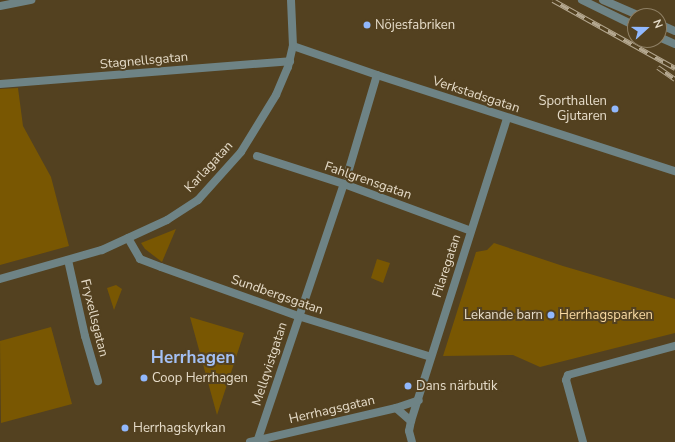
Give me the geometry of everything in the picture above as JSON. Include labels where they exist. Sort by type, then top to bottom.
[{"type":"street","points":[[0,6],[31,0]]},
{"type":"street","name":"Karlagatan","points":[[0,279],[102,250],[167,220],[198,200],[241,152],[276,95],[290,61],[293,46],[291,0]]},
{"type":"street","points":[[582,0],[627,22]]},
{"type":"street","points":[[603,0],[627,10]]},
{"type":"street","name":"Verkstadsgatan","points":[[293,46],[507,118],[675,171]]},
{"type":"street","name":"Stagnellsgatan","points":[[0,84],[290,61]]},
{"type":"street","name":"Mellqvistgatan","points":[[254,441],[345,180],[377,75]]},
{"type":"street","name":"Filaregatan","points":[[411,421],[419,400],[431,357],[507,118]]},
{"type":"street","name":"Fahlgrensgatan","points":[[257,156],[345,180],[471,231]]},
{"type":"street","name":"Sundbergsgatan","points":[[128,238],[140,258],[298,316],[431,357]]},
{"type":"street","name":"Fryxellsgatan","points":[[68,260],[85,336],[98,381]]},
{"type":"street","points":[[583,442],[566,380],[568,375],[675,346]]},
{"type":"street","name":"Herrhagsgatan","points":[[254,441],[396,408],[419,400]]},
{"type":"street","points":[[396,408],[411,421],[409,431],[412,442]]},
{"type":"green space","points":[[18,88],[23,126],[51,177],[69,246],[0,265],[0,89]]},
{"type":"green space","points":[[176,229],[162,262],[145,249],[141,243]]},
{"type":"green space","name":"Herrhagsparken","points":[[494,243],[563,266],[675,299],[675,333],[540,367],[513,355],[443,356],[476,252],[487,250]]},
{"type":"green space","points":[[377,259],[390,263],[383,283],[371,278]]},
{"type":"green space","points":[[116,285],[122,289],[114,310],[107,288]]},
{"type":"green space","points":[[190,317],[244,333],[217,415]]},
{"type":"green space","points":[[51,327],[72,404],[1,423],[0,341]]},
{"type":"railway","points":[[553,0],[675,68]]},
{"type":"railway","points":[[658,67],[675,79]]},
{"type":"place","name":"Nöjesfabriken","points":[[367,25]]},
{"type":"place","name":"Sporthallen Gjutaren","points":[[615,109]]},
{"type":"place","name":"Lekande barn","points":[[551,315]]},
{"type":"place","name":"Coop Herrhagen","points":[[144,378]]},
{"type":"place","name":"Dans närbutik","points":[[408,386]]},
{"type":"place","name":"Herrhagskyrkan","points":[[125,428]]},
{"type":"district","name":"Herrhagen","points":[[193,358]]}]
